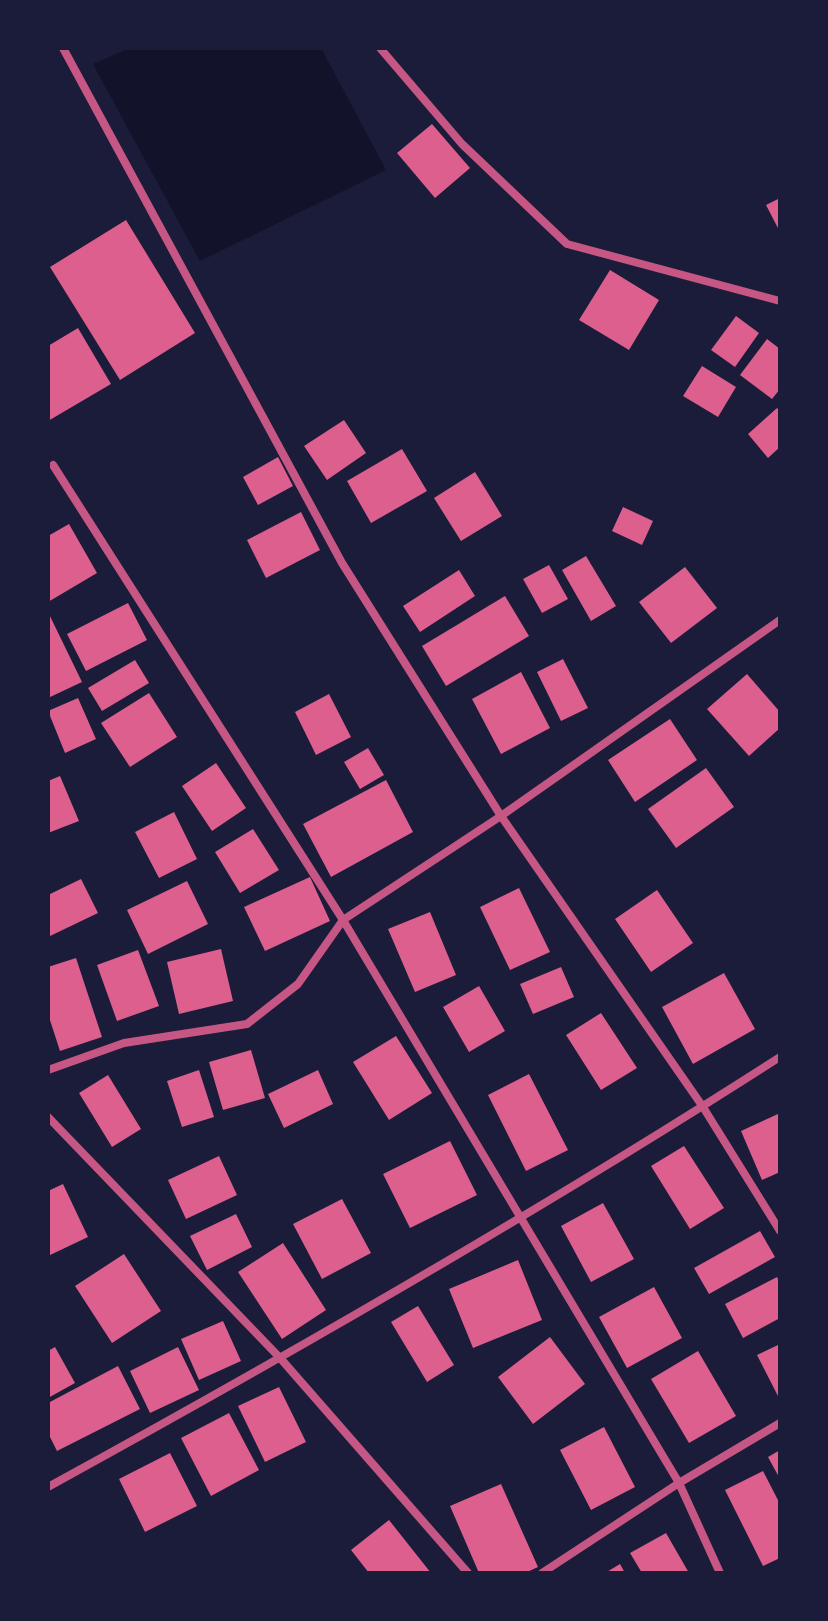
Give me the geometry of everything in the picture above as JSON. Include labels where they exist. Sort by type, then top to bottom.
[{"type":"street","points":[[63,48],[342,563],[501,816],[703,1107],[780,1231]]},
{"type":"street","points":[[380,48],[462,144],[567,244],[780,301]]},
{"type":"street","points":[[53,465],[343,920],[679,1483],[720,1573]]},
{"type":"street","points":[[48,1070],[124,1043],[247,1024],[298,984],[343,920],[501,816],[780,620]]},
{"type":"street","points":[[48,1485],[281,1359],[703,1107],[780,1057]]},
{"type":"street","points":[[48,1117],[281,1359],[468,1573]]},
{"type":"street","points":[[542,1573],[679,1483],[780,1423]]},
{"type":"shaded area","points":[[129,48],[321,48],[386,170],[200,261],[93,64]]},
{"type":"building","points":[[432,124],[470,168],[435,198],[397,153]]},
{"type":"building","points":[[780,198],[780,232],[766,205]]},
{"type":"building","points":[[126,220],[195,333],[120,380],[50,267]]},
{"type":"building","points":[[610,270],[659,300],[629,350],[579,320]]},
{"type":"building","points":[[736,316],[759,333],[735,367],[711,350]]},
{"type":"building","points":[[78,328],[111,384],[48,421],[48,346]]},
{"type":"building","points":[[767,339],[780,349],[780,389],[772,399],[740,375]]},
{"type":"building","points":[[702,366],[736,387],[718,417],[683,396]]},
{"type":"building","points":[[777,408],[780,412],[780,447],[768,458],[748,434]]},
{"type":"building","points":[[344,420],[366,453],[327,480],[304,446]]},
{"type":"building","points":[[402,449],[427,491],[371,523],[347,481]]},
{"type":"building","points":[[278,457],[293,486],[258,505],[243,477]]},
{"type":"building","points":[[475,472],[502,516],[461,541],[434,498]]},
{"type":"building","points":[[623,507],[653,521],[642,545],[612,531]]},
{"type":"building","points":[[301,512],[320,550],[266,578],[247,540]]},
{"type":"building","points":[[69,524],[97,573],[48,602],[48,536]]},
{"type":"building","points":[[586,556],[616,606],[591,621],[562,570]]},
{"type":"building","points":[[549,565],[568,599],[542,613],[523,579]]},
{"type":"building","points":[[685,567],[717,608],[671,643],[639,602]]},
{"type":"building","points":[[459,570],[475,596],[420,632],[403,606]]},
{"type":"building","points":[[505,596],[529,636],[446,686],[422,646]]},
{"type":"building","points":[[128,603],[147,640],[86,671],[67,634]]},
{"type":"building","points":[[48,612],[82,682],[48,698]]},
{"type":"building","points":[[563,659],[588,708],[561,721],[537,672]]},
{"type":"building","points":[[135,660],[149,683],[102,711],[88,688]]},
{"type":"building","points":[[521,672],[550,728],[501,754],[472,699]]},
{"type":"building","points":[[747,674],[780,712],[780,728],[749,756],[707,709]]},
{"type":"building","points":[[149,693],[177,737],[130,767],[101,723]]},
{"type":"building","points":[[329,694],[351,737],[316,755],[295,712]]},
{"type":"building","points":[[78,698],[96,739],[65,753],[48,711]]},
{"type":"building","points":[[670,719],[697,760],[635,802],[608,760]]},
{"type":"building","points":[[368,748],[384,775],[360,789],[344,762]]},
{"type":"building","points":[[216,763],[246,808],[212,831],[182,786]]},
{"type":"building","points":[[706,768],[734,807],[676,848],[648,809]]},
{"type":"building","points":[[60,776],[79,821],[48,833],[48,781]]},
{"type":"building","points":[[386,780],[413,832],[331,877],[303,824]]},
{"type":"building","points":[[174,812],[197,859],[159,878],[135,832]]},
{"type":"building","points":[[253,829],[279,870],[240,893],[215,852]]},
{"type":"building","points":[[310,877],[330,921],[265,951],[244,907]]},
{"type":"building","points":[[81,879],[98,913],[48,937],[48,895]]},
{"type":"building","points":[[187,881],[208,924],[148,954],[127,910]]},
{"type":"building","points":[[519,888],[550,952],[510,970],[480,907]]},
{"type":"building","points":[[657,890],[693,943],[651,972],[615,919]]},
{"type":"building","points":[[430,912],[456,975],[415,992],[388,929]]},
{"type":"building","points":[[221,949],[233,1001],[179,1014],[167,962]]},
{"type":"building","points":[[138,950],[159,1006],[117,1021],[97,965]]},
{"type":"building","points":[[76,958],[102,1037],[60,1051],[48,1014],[48,967]]},
{"type":"building","points":[[561,967],[574,997],[533,1014],[520,984]]},
{"type":"building","points":[[724,973],[755,1029],[693,1064],[662,1007]]},
{"type":"building","points":[[479,986],[505,1031],[469,1052],[443,1007]]},
{"type":"building","points":[[601,1013],[637,1068],[601,1090],[566,1035]]},
{"type":"building","points":[[396,1036],[432,1093],[389,1120],[353,1062]]},
{"type":"building","points":[[251,1050],[265,1098],[223,1110],[209,1062]]},
{"type":"building","points":[[199,1070],[214,1117],[182,1127],[167,1081]]},
{"type":"building","points":[[318,1070],[333,1104],[284,1128],[268,1094]]},
{"type":"building","points":[[529,1074],[568,1150],[526,1171],[488,1095]]},
{"type":"building","points":[[108,1075],[141,1129],[112,1147],[79,1093]]},
{"type":"building","points":[[780,1113],[780,1172],[762,1180],[741,1131]]},
{"type":"building","points":[[450,1141],[477,1195],[410,1228],[383,1174]]},
{"type":"building","points":[[684,1146],[724,1208],[690,1229],[651,1166]]},
{"type":"building","points":[[219,1156],[237,1195],[186,1219],[168,1180]]},
{"type":"building","points":[[63,1184],[88,1237],[48,1256],[48,1191]]},
{"type":"building","points":[[342,1199],[371,1253],[322,1279],[293,1224]]},
{"type":"building","points":[[603,1203],[634,1259],[591,1282],[561,1226]]},
{"type":"building","points":[[236,1214],[252,1247],[207,1270],[190,1236]]},
{"type":"building","points":[[760,1231],[775,1257],[709,1294],[694,1268]]},
{"type":"building","points":[[283,1243],[326,1310],[282,1339],[238,1272]]},
{"type":"building","points":[[124,1254],[161,1311],[112,1343],[75,1286]]},
{"type":"building","points":[[518,1260],[542,1320],[473,1348],[449,1289]]},
{"type":"building","points":[[777,1277],[780,1283],[780,1318],[743,1338],[725,1304]]},
{"type":"building","points":[[654,1287],[682,1338],[627,1368],[599,1317]]},
{"type":"building","points":[[418,1306],[454,1365],[427,1382],[391,1322]]},
{"type":"building","points":[[223,1321],[241,1361],[199,1380],[181,1339]]},
{"type":"building","points":[[550,1337],[585,1384],[533,1424],[498,1377]]},
{"type":"building","points":[[780,1344],[780,1400],[757,1355]]},
{"type":"building","points":[[55,1347],[75,1383],[48,1398],[48,1351]]},
{"type":"building","points":[[178,1347],[199,1390],[150,1413],[130,1371]]},
{"type":"building","points":[[698,1351],[736,1416],[689,1443],[651,1379]]},
{"type":"building","points":[[118,1366],[140,1409],[57,1451],[48,1433],[48,1403]]},
{"type":"building","points":[[279,1387],[306,1442],[265,1462],[238,1406]]},
{"type":"building","points":[[229,1413],[259,1470],[211,1496],[181,1438]]},
{"type":"building","points":[[604,1427],[635,1487],[591,1510],[560,1450]]},
{"type":"building","points":[[780,1450],[780,1479],[768,1457]]},
{"type":"building","points":[[170,1453],[197,1506],[145,1532],[119,1479]]},
{"type":"building","points":[[763,1471],[780,1504],[780,1558],[763,1566],[725,1490]]},
{"type":"building","points":[[501,1484],[538,1567],[525,1573],[479,1573],[450,1506]]},
{"type":"building","points":[[389,1520],[431,1573],[369,1573],[351,1550]]},
{"type":"building","points":[[666,1533],[689,1573],[642,1573],[630,1553]]},
{"type":"building","points":[[620,1564],[625,1573],[605,1573]]}]
